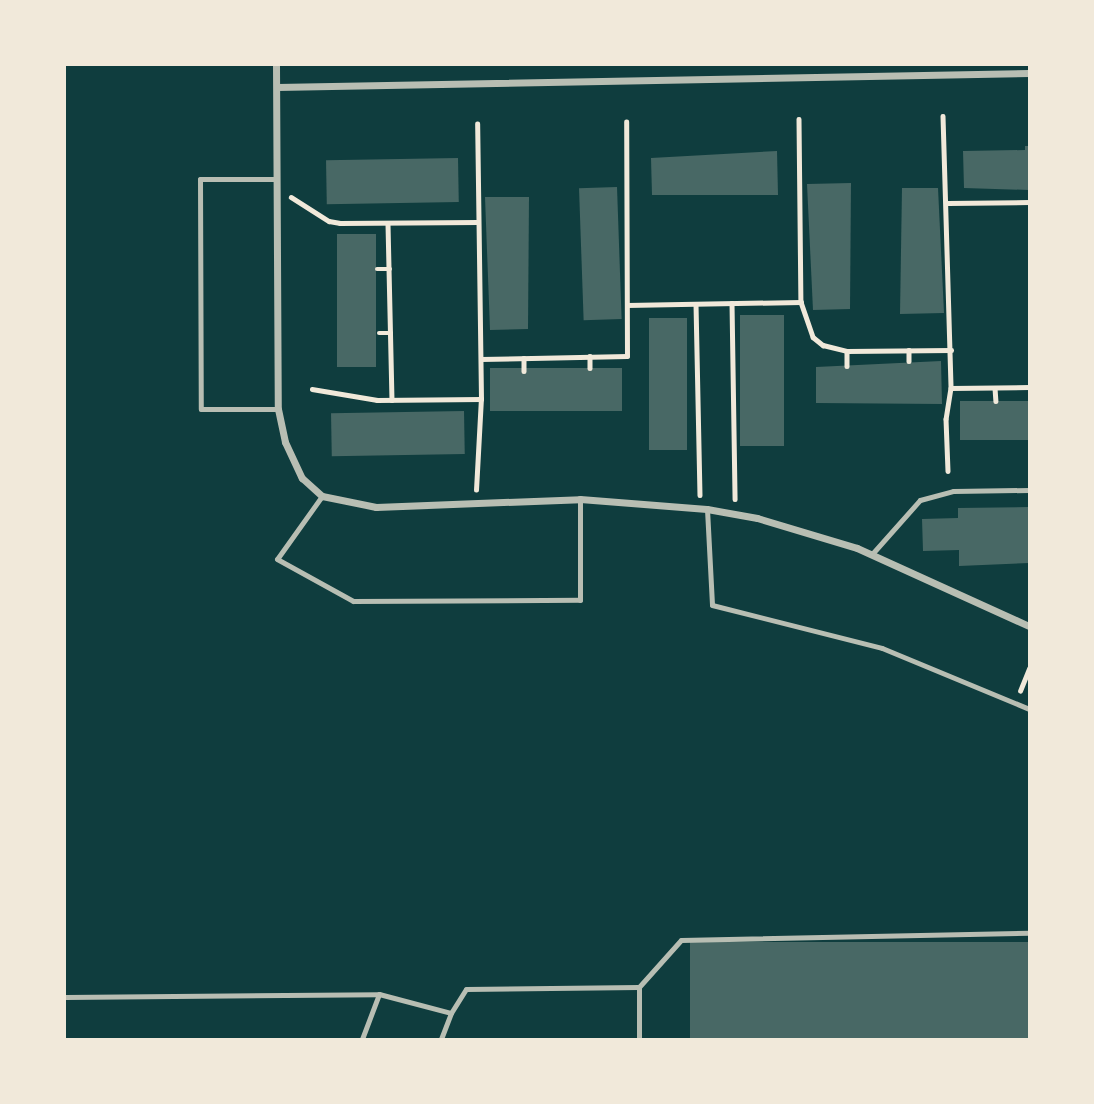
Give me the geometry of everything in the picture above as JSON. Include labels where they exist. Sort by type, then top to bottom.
[{"type":"street","points":[[276,65],[278,409],[285,442],[302,478],[322,496],[376,507],[580,499],[736,514],[808,531],[872,554],[1029,626]]},
{"type":"street","points":[[276,87],[1029,73]]},
{"type":"lane","points":[[275,182],[200,179],[201,409],[278,409]]},
{"type":"lane","points":[[872,554],[902,516],[927,497],[953,491],[1029,490]]},
{"type":"lane","points":[[322,496],[277,559],[353,601],[580,600],[580,499]]},
{"type":"lane","points":[[704,509],[712,605],[882,649],[1029,709]]},
{"type":"lane","points":[[639,1039],[639,986],[681,940],[1029,933]]},
{"type":"lane","points":[[441,1039],[451,1013],[466,989],[639,986]]},
{"type":"lane","points":[[65,998],[379,994],[451,1013]]},
{"type":"lane","points":[[362,1039],[379,994]]},
{"type":"path","points":[[943,116],[951,350],[951,388],[946,419],[948,471]]},
{"type":"path","points":[[799,119],[801,302],[813,337],[823,345],[847,351],[951,350]]},
{"type":"path","points":[[481,359],[628,356],[626,122]]},
{"type":"path","points":[[476,502],[481,399],[477,124]]},
{"type":"path","points":[[275,182],[328,221],[388,224],[478,222]]},
{"type":"path","points":[[948,203],[1029,202]]},
{"type":"path","points":[[388,224],[392,400]]},
{"type":"path","points":[[377,269],[390,269]]},
{"type":"path","points":[[627,305],[801,302]]},
{"type":"path","points":[[732,303],[736,514]]},
{"type":"path","points":[[696,304],[704,509]]},
{"type":"path","points":[[379,333],[391,333]]},
{"type":"path","points":[[909,350],[909,361]]},
{"type":"path","points":[[847,351],[847,366]]},
{"type":"path","points":[[590,356],[590,368]]},
{"type":"path","points":[[524,358],[524,371]]},
{"type":"path","points":[[951,388],[1029,387]]},
{"type":"path","points":[[995,388],[996,401]]},
{"type":"path","points":[[312,389],[392,400],[481,399]]},
{"type":"path","points":[[1014,702],[1029,669]]},
{"type":"building","points":[[1025,146],[1029,146],[1029,190],[964,188],[963,151],[1025,150]]},
{"type":"building","points":[[777,151],[778,195],[652,195],[651,158]]},
{"type":"building","points":[[458,158],[459,202],[327,204],[326,160]]},
{"type":"building","points":[[851,183],[850,309],[813,310],[807,184]]},
{"type":"building","points":[[617,187],[622,319],[584,320],[579,188]]},
{"type":"building","points":[[902,188],[938,188],[944,313],[900,314]]},
{"type":"building","points":[[485,197],[529,197],[528,329],[490,330]]},
{"type":"building","points":[[337,234],[376,234],[376,367],[337,367]]},
{"type":"building","points":[[740,315],[784,315],[784,446],[740,446]]},
{"type":"building","points":[[649,318],[687,318],[687,450],[649,450]]},
{"type":"building","points":[[941,361],[942,404],[816,403],[816,367]]},
{"type":"building","points":[[490,368],[622,368],[622,411],[490,411]]},
{"type":"building","points":[[960,401],[1029,401],[1029,440],[960,440]]},
{"type":"building","points":[[464,411],[465,454],[332,456],[331,413]]},
{"type":"building","points":[[1029,507],[1029,563],[959,566],[959,550],[923,551],[922,519],[958,518],[958,508]]},
{"type":"building","points":[[690,942],[1029,942],[1029,1039],[690,1039]]}]
